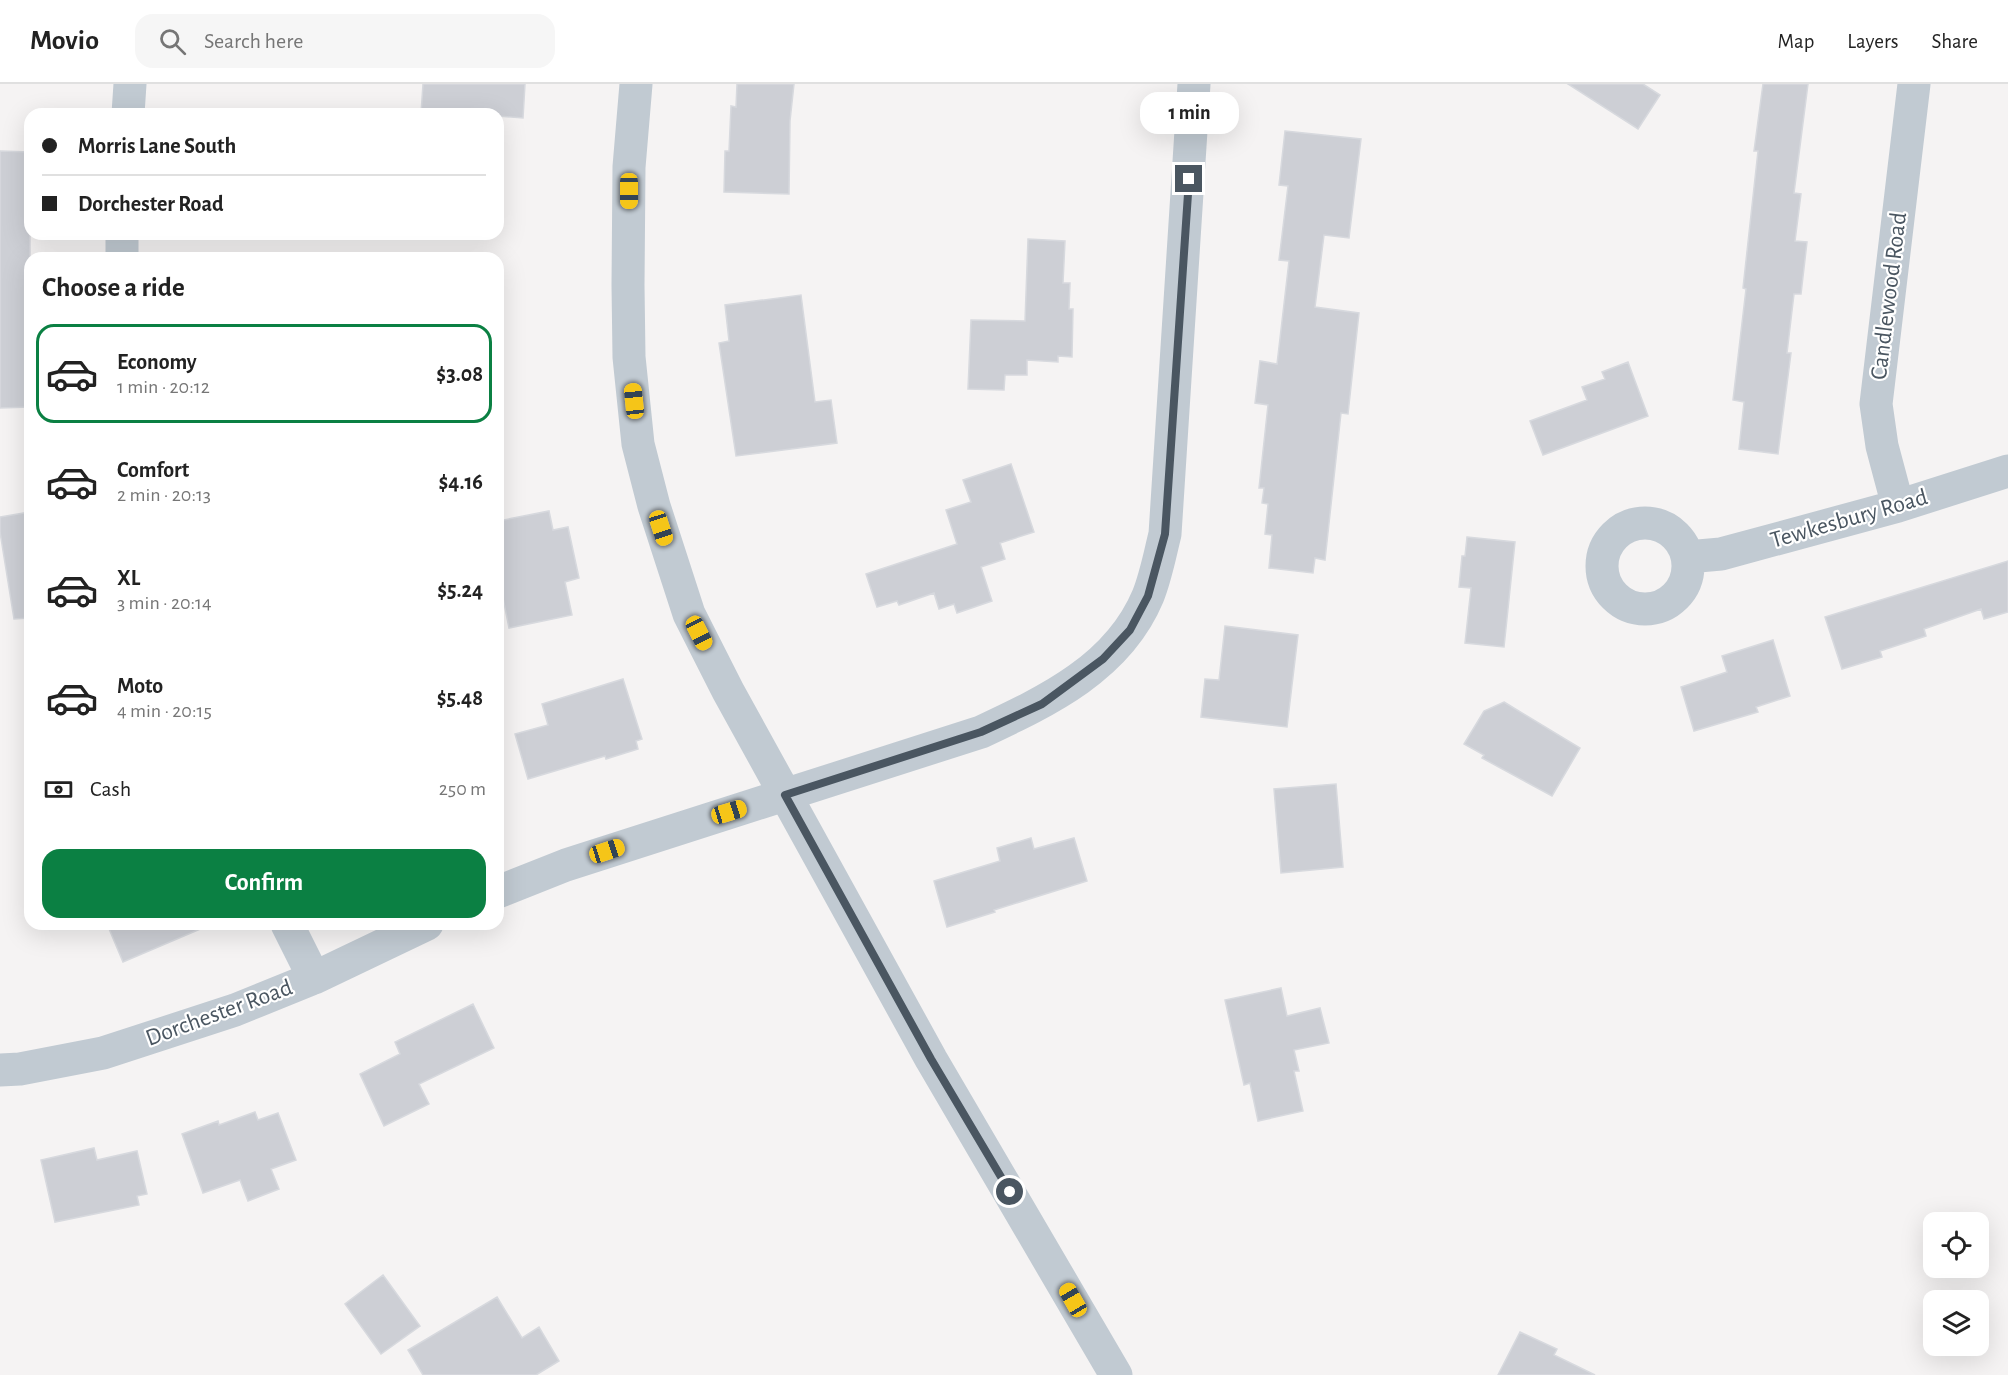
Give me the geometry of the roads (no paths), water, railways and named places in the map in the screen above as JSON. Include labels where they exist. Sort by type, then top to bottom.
[{"type":"street","points":[[128,108],[130,84]]},
{"type":"street","points":[[636,84],[629,167],[629,357],[638,444],[654,506],[689,614],[785,795],[931,1059],[1116,1375]]},
{"type":"street","points":[[504,890],[566,865],[981,732],[1042,704],[1103,659],[1130,630],[1148,596],[1165,534],[1194,84]]},
{"type":"street","name":"Candlewood Road","points":[[1898,506],[1882,446],[1876,404],[1914,84]]},
{"type":"street","name":"Tewkesbury Road","points":[[1687,557],[1722,554],[1898,506],[2008,471]]},
{"type":"street","points":[[289,930],[314,978]]},
{"type":"street","name":"Dorchester Road","points":[[0,1070],[20,1069],[103,1053],[235,1010],[314,978],[415,930]]}]
